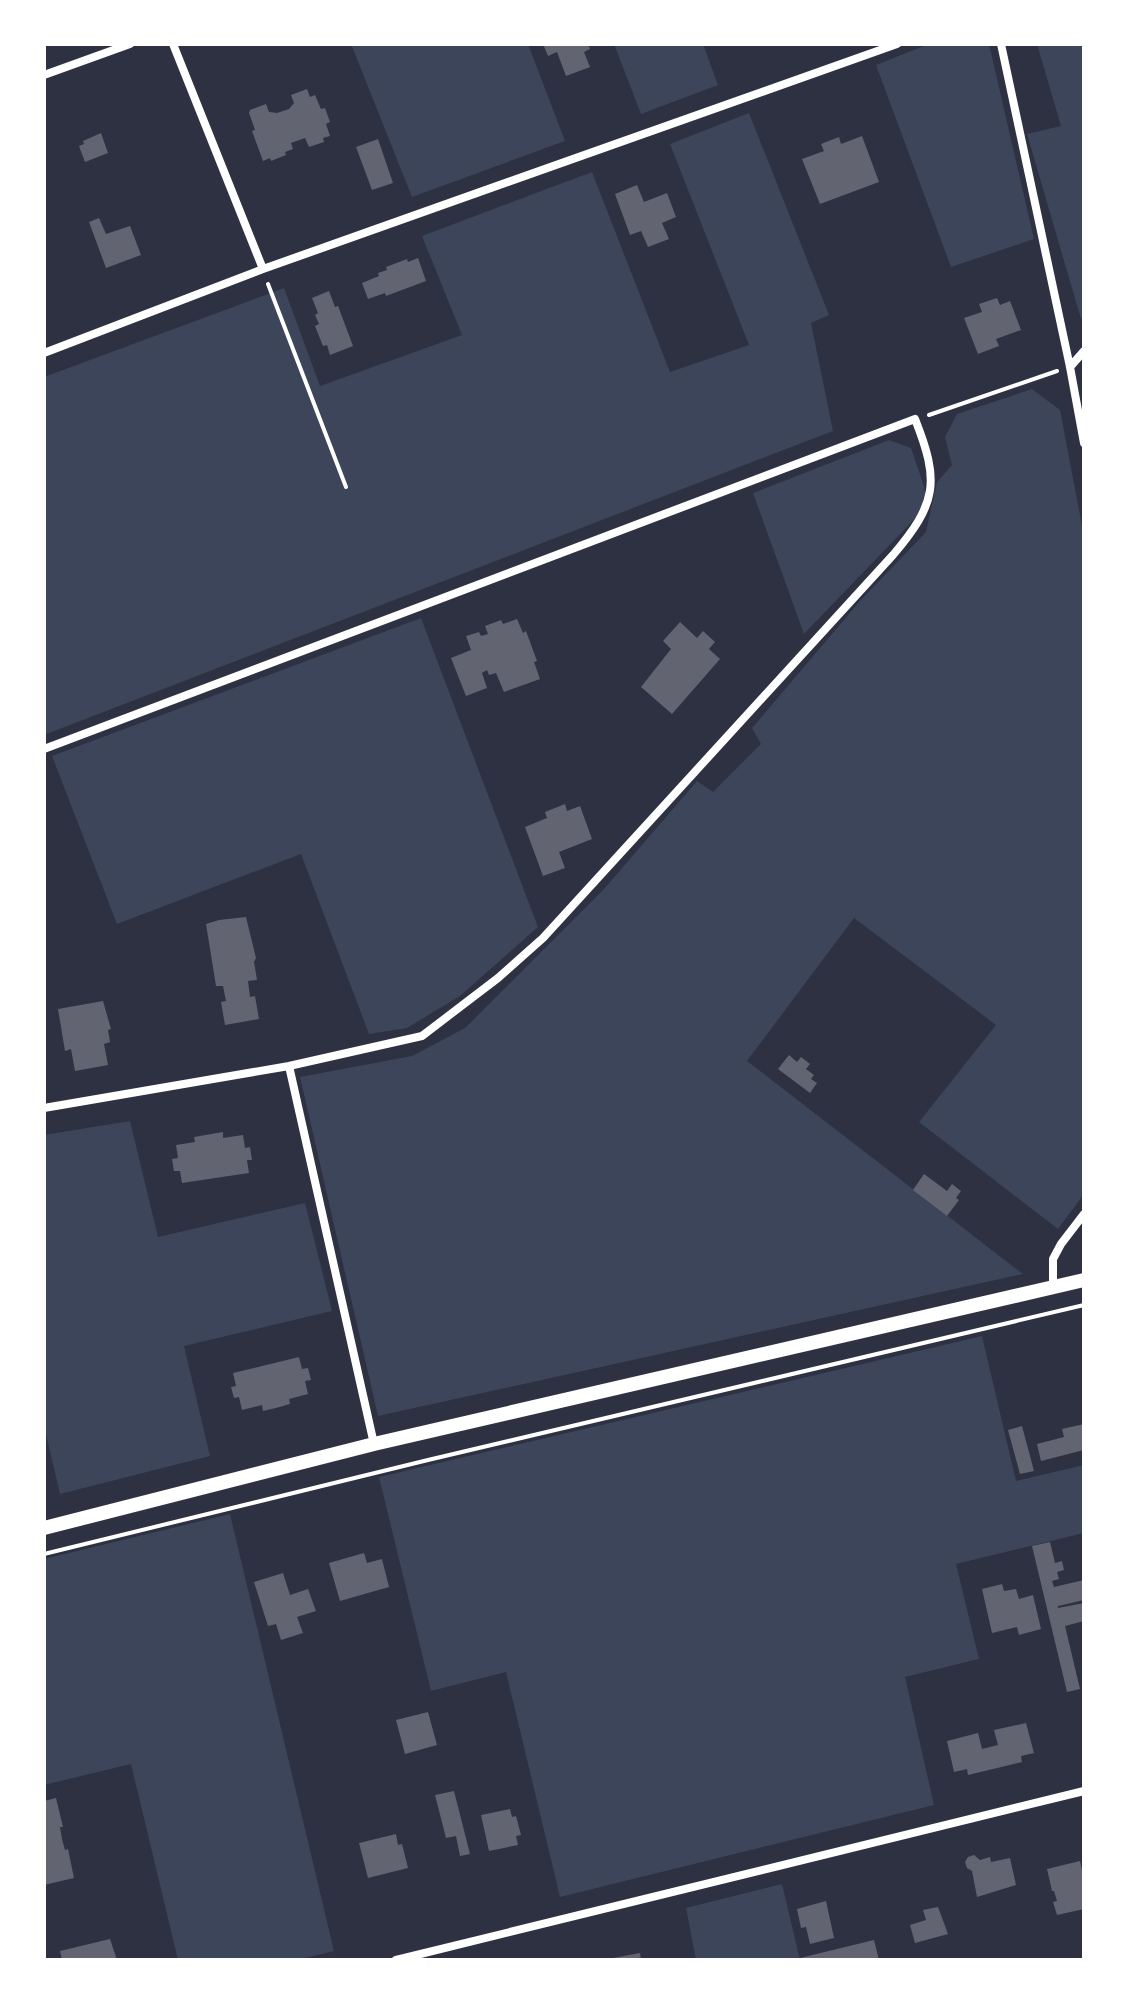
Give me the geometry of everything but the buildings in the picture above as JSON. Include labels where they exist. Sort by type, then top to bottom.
[{"type":"main road","points":[[44,1528],[374,1444],[1084,1280]]},
{"type":"street","points":[[44,75],[130,44]]},
{"type":"street","points":[[173,44],[263,269]]},
{"type":"street","points":[[44,353],[263,269],[897,44]]},
{"type":"street","points":[[1001,44],[1084,443]]},
{"type":"street","points":[[1070,367],[1084,351]]},
{"type":"street","points":[[44,749],[915,419],[928,452],[932,476],[928,505],[910,534],[543,938],[498,978],[422,1036],[289,1066],[44,1108]]},
{"type":"street","points":[[289,1066],[374,1444]]},
{"type":"street","points":[[1053,1288],[1053,1259],[1084,1214]]},
{"type":"street","points":[[396,1960],[1084,1791]]},
{"type":"path","points":[[263,269],[346,487]]},
{"type":"path","points":[[915,419],[1070,367]]},
{"type":"path","points":[[44,1554],[412,1463],[1084,1305]]},
{"type":"shaded area","points":[[351,44],[528,44],[565,141],[412,197]]},
{"type":"shaded area","points":[[614,44],[703,44],[718,85],[641,114]]},
{"type":"shaded area","points":[[929,44],[989,44],[1034,239],[951,267],[876,65]]},
{"type":"shaded area","points":[[1037,44],[1084,44],[1084,314],[1081,319],[1027,134],[1061,126]]},
{"type":"shaded area","points":[[749,113],[829,315],[811,323],[833,431],[44,735],[44,377],[284,288],[320,386],[462,335],[422,236],[592,172],[670,372],[749,345],[670,144]]},
{"type":"shaded area","points":[[1032,389],[1060,410],[1084,536],[1084,1194],[1058,1229],[919,1122],[996,1025],[854,918],[747,1061],[1023,1274],[378,1416],[300,1077],[412,1056],[465,1028],[604,889],[697,781],[713,792],[761,744],[752,728],[860,601],[926,532],[937,482],[952,465],[945,437],[957,414]]},
{"type":"shaded area","points":[[889,440],[911,448],[924,486],[927,506],[804,634],[753,493]]},
{"type":"shaded area","points":[[421,618],[538,927],[460,996],[407,1028],[369,1034],[301,854],[117,924],[52,756]]},
{"type":"shaded area","points":[[130,1121],[158,1237],[305,1203],[332,1311],[184,1346],[210,1456],[60,1494],[44,1426],[44,1135]]},
{"type":"shaded area","points":[[982,1336],[1016,1481],[1084,1465],[1084,1533],[956,1564],[979,1659],[905,1677],[934,1805],[560,1897],[506,1672],[431,1691],[379,1477]]},
{"type":"shaded area","points":[[230,1514],[334,1951],[297,1960],[178,1960],[131,1764],[44,1785],[44,1559]]},
{"type":"shaded area","points":[[782,1884],[800,1960],[696,1960],[686,1908]]}]
